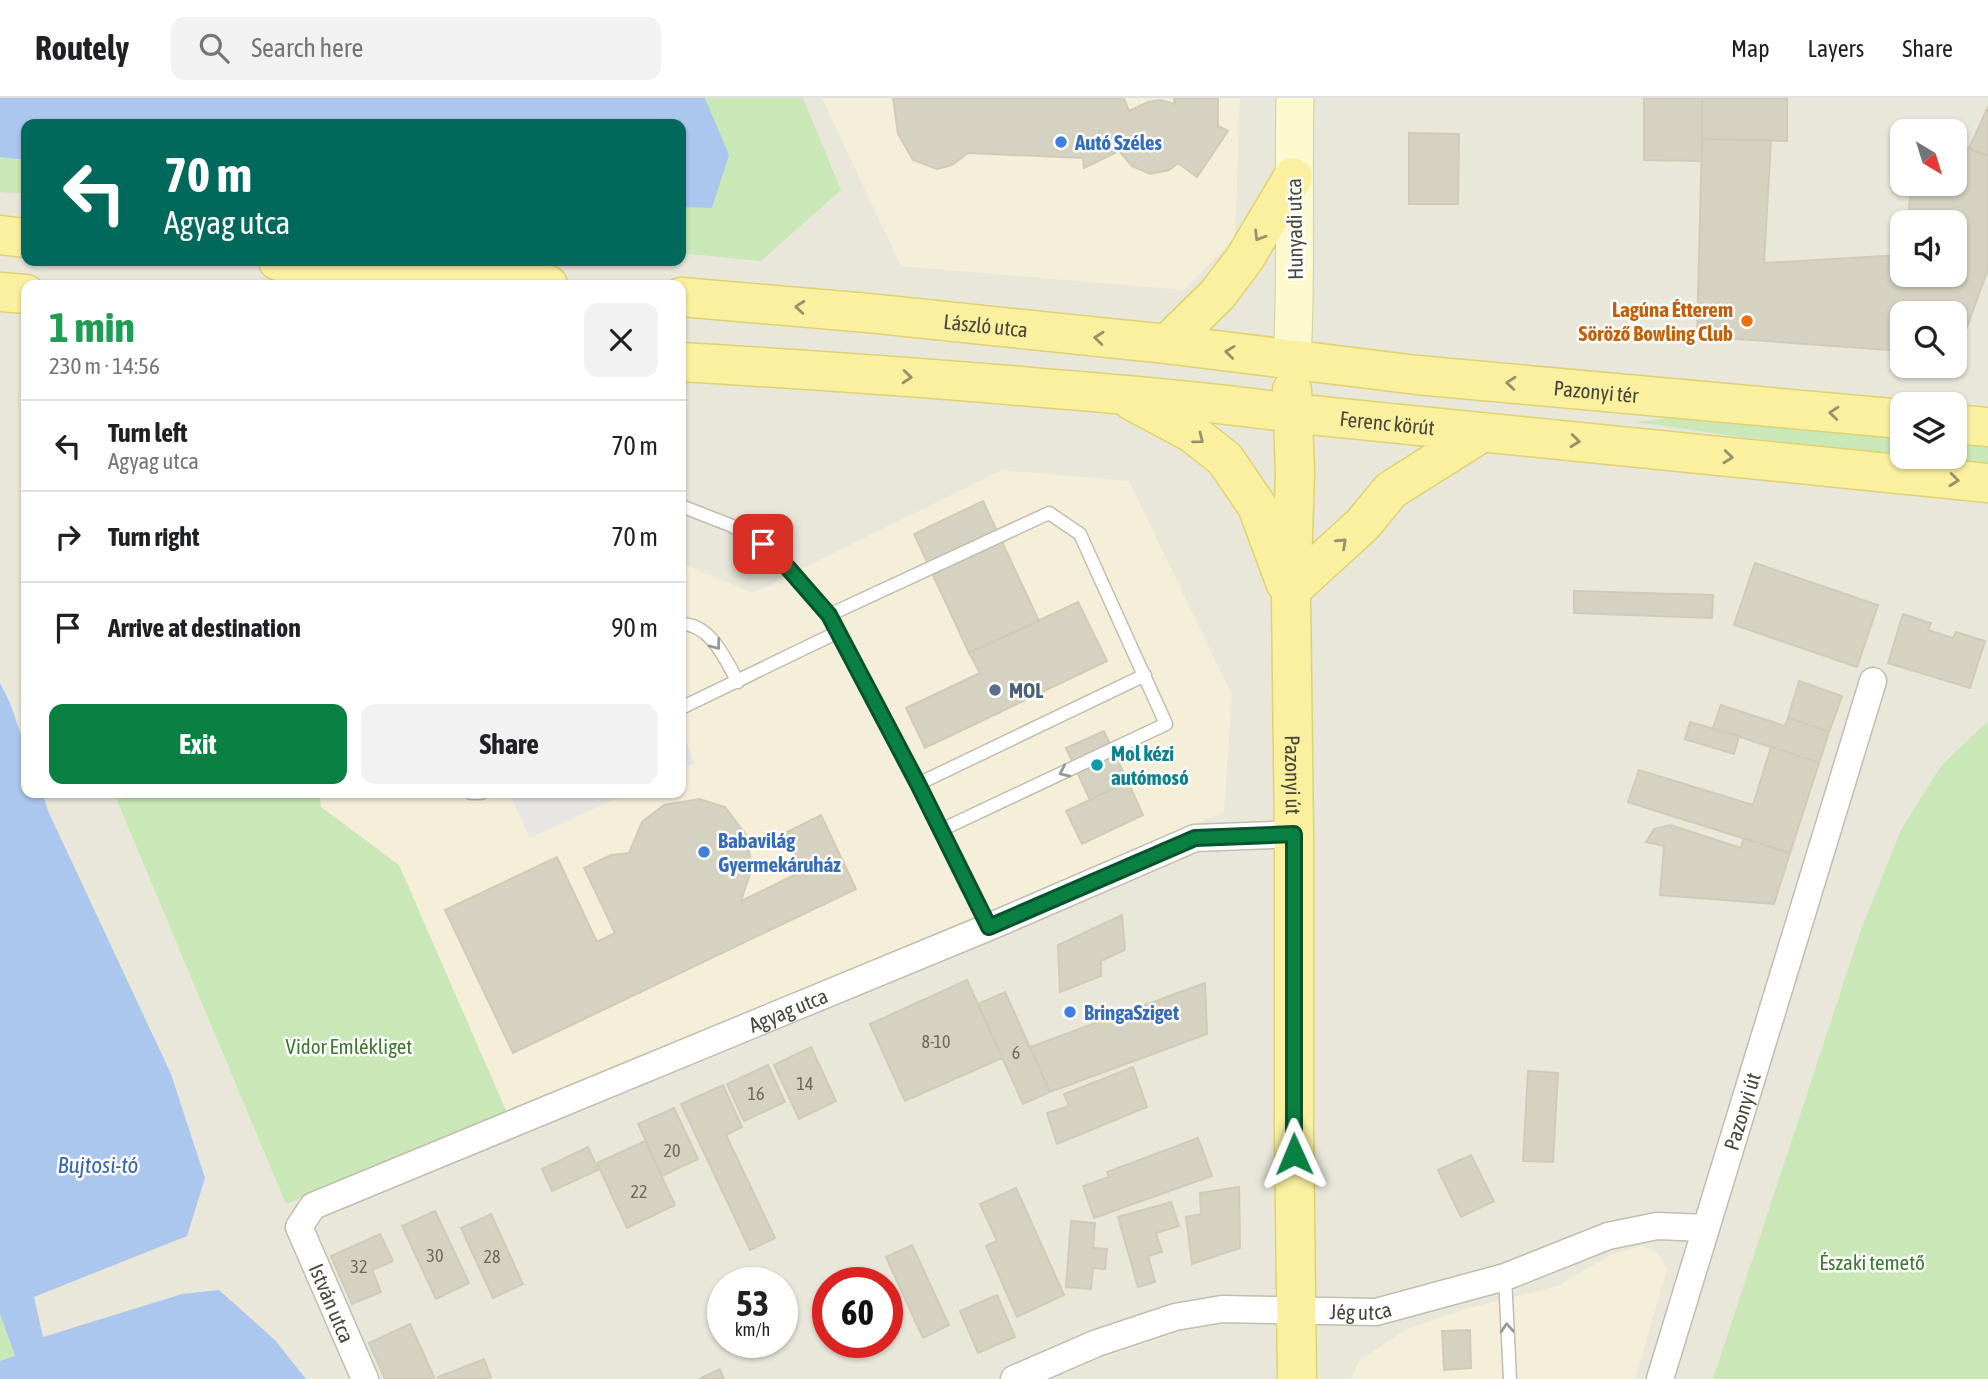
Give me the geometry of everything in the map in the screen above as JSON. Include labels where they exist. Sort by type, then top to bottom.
[{"type":"main road","points":[[1167,344],[1219,294],[1245,258],[1293,177]]},
{"type":"main road","points":[[0,235],[21,237]]},
{"type":"main road","points":[[334,266],[492,280]]},
{"type":"main road","points":[[0,292],[21,294]]},
{"type":"main road","name":"László utca","points":[[686,297],[868,313],[1167,344],[1292,360]]},
{"type":"main road","points":[[1292,360],[1291,413],[1295,473],[1292,594]]},
{"type":"main road","name":"Pazonyi tér","points":[[1292,360],[1444,377],[1890,418]]},
{"type":"main road","points":[[686,362],[839,371],[1118,394],[1192,433],[1225,459],[1257,506],[1292,594]]},
{"type":"main road","name":"Ferenc körút","points":[[1118,394],[1483,432]]},
{"type":"main road","points":[[1967,425],[1988,427]]},
{"type":"main road","points":[[1292,594],[1363,524],[1391,490],[1483,432],[1988,483]]},
{"type":"main road","name":"Pazonyi út","points":[[1292,594],[1297,1379]]},
{"type":"street","name":"Hunyadi utca","points":[[1292,360],[1296,280],[1294,98]]},
{"type":"street","name":"Pazonyi út","points":[[1660,1379],[1873,681]]},
{"type":"street","name":"Agyag utca","points":[[299,1227],[313,1206],[989,927],[1195,838],[1294,834]]},
{"type":"street","name":"Jég utca","points":[[1014,1379],[1097,1343],[1175,1317],[1222,1309],[1376,1312],[1505,1277],[1608,1236],[1657,1226],[1706,1228]]},
{"type":"street","name":"István utca","points":[[299,1227],[365,1379]]},
{"type":"lane","points":[[686,508],[730,525],[763,544],[829,615],[989,927]]},
{"type":"lane","points":[[829,615],[1049,513],[1080,534],[1166,724],[941,830]]},
{"type":"lane","points":[[686,624],[705,631],[723,654],[738,682]]},
{"type":"lane","points":[[686,706],[838,632]]},
{"type":"lane","points":[[918,784],[1145,675]]},
{"type":"lane","points":[[1505,1277],[1510,1379]]},
{"type":"shaded area","points":[[0,98],[1988,98],[1988,1379],[0,1379]]},
{"type":"shaded area","points":[[822,98],[1240,98],[1235,238],[1184,290],[901,266]]},
{"type":"shaded area","points":[[1002,470],[1129,481],[1232,695],[1224,812],[507,1113],[399,866],[320,807],[319,798],[686,798],[686,565],[753,593]]},
{"type":"shaded area","points":[[686,742],[695,763],[686,767]]},
{"type":"shaded area","points":[[511,798],[617,798],[530,838]]},
{"type":"shaded area","points":[[1642,1246],[1658,1253],[1667,1269],[1635,1379],[1351,1379],[1359,1361],[1405,1330],[1465,1309],[1558,1286],[1610,1255]]},
{"type":"green space","points":[[0,98],[803,98],[841,190],[761,261],[686,254],[686,119],[21,119],[21,194],[0,192]]},
{"type":"green space","points":[[1700,414],[1890,432],[1890,454],[1754,439],[1636,422]]},
{"type":"green space","points":[[1967,439],[1988,442],[1988,463],[1967,461]]},
{"type":"green space","name":"Északi temető","points":[[1988,721],[1988,1379],[1713,1379],[1862,927],[1901,830],[1941,766]]},
{"type":"green space","name":"Vidor Emlékliget","points":[[116,798],[320,798],[321,807],[399,865],[507,1113],[286,1204]]},
{"type":"green space","points":[[0,1314],[15,1357],[0,1361]]},
{"type":"water","points":[[0,98],[705,98],[729,155],[712,208],[686,207],[686,119],[21,119],[21,159],[0,157]]},
{"type":"water","name":"Bujtosi-tó","points":[[0,683],[21,735],[21,798],[44,798],[171,1074],[205,1178],[187,1236],[34,1297],[43,1337],[182,1294],[219,1290],[275,1340],[306,1379],[0,1379],[0,1361],[15,1356],[0,1314]]},
{"type":"building","name":"Autó Széles","points":[[893,98],[1124,98],[1129,111],[1148,102],[1160,100],[1175,104],[1174,98],[1218,98],[1218,126],[1228,131],[1197,177],[1178,163],[1169,170],[1150,174],[1132,166],[1119,151],[1084,168],[1083,158],[968,153],[952,165],[937,169],[913,160],[898,134]]},
{"type":"building","points":[[1644,98],[1702,98],[1702,161],[1644,160]]},
{"type":"building","points":[[1702,98],[1787,98],[1787,141],[1702,139]]},
{"type":"building","points":[[1988,107],[1988,156],[1969,148]]},
{"type":"building","points":[[1409,133],[1459,134],[1458,204],[1409,204]]},
{"type":"building","points":[[1702,139],[1771,140],[1764,263],[1890,256],[1890,287],[1967,287],[1967,210],[1909,210],[1910,196],[1967,196],[1967,148],[1988,156],[1988,269],[1967,327],[1967,301],[1890,301],[1890,350],[1697,336]]},
{"type":"building","points":[[983,501],[1039,621],[969,653],[914,534]]},
{"type":"building","points":[[1755,563],[1878,605],[1857,667],[1734,625]]},
{"type":"building","points":[[1574,591],[1713,595],[1712,618],[1574,613]]},
{"type":"building","name":"MOL","points":[[1078,602],[1107,661],[925,748],[906,708],[980,673],[969,653]]},
{"type":"building","points":[[1903,614],[1931,623],[1928,630],[1953,638],[1956,632],[1985,641],[1970,688],[1888,663]]},
{"type":"building","points":[[1799,681],[1842,696],[1829,732],[1788,718]]},
{"type":"building","points":[[1721,705],[1785,726],[1788,718],[1829,732],[1819,763],[1713,728]]},
{"type":"building","points":[[1690,722],[1739,736],[1734,754],[1685,739]]},
{"type":"building","name":"Mol kézi autómosó","points":[[1104,731],[1128,782],[1090,800],[1066,748]]},
{"type":"building","points":[[1771,747],[1819,763],[1790,853],[1628,802],[1639,770],[1753,805]]},
{"type":"building","points":[[1128,782],[1143,815],[1082,844],[1066,811]]},
{"type":"building","points":[[699,799],[725,807],[746,835],[752,868],[741,901],[803,871],[785,833],[821,815],[856,889],[513,1053],[445,910],[557,857],[597,942],[615,933],[584,868],[611,855],[629,853],[642,822],[664,805]]},
{"type":"building","points":[[1670,825],[1741,848],[1744,838],[1790,853],[1774,904],[1660,895],[1664,846],[1646,842],[1654,829]]},
{"type":"building","points":[[1122,915],[1125,950],[1101,961],[1101,976],[1060,992],[1058,945]]},
{"type":"building","points":[[967,980],[1002,1058],[905,1101],[870,1024]]},
{"type":"building","points":[[1205,983],[1207,1034],[1050,1092],[1030,1047]]},
{"type":"building","points":[[1005,992],[1050,1092],[1023,1104],[978,1004]]},
{"type":"building","points":[[811,1047],[836,1101],[799,1119],[774,1065]]},
{"type":"building","points":[[768,1065],[785,1102],[744,1121],[727,1084]]},
{"type":"building","points":[[1133,1067],[1147,1107],[1057,1144],[1047,1113],[1069,1106],[1064,1094]]},
{"type":"building","points":[[1528,1071],[1558,1073],[1553,1162],[1523,1161]]},
{"type":"building","points":[[723,1085],[742,1127],[726,1135],[775,1238],[750,1250],[681,1104]]},
{"type":"building","points":[[674,1108],[698,1159],[662,1176],[638,1124]]},
{"type":"building","points":[[1198,1138],[1212,1176],[1094,1218],[1083,1186],[1109,1177],[1107,1172]]},
{"type":"building","points":[[645,1141],[675,1205],[627,1228],[597,1163]]},
{"type":"building","points":[[588,1147],[598,1170],[552,1191],[542,1169]]},
{"type":"building","points":[[1471,1155],[1494,1201],[1461,1217],[1438,1170]]},
{"type":"building","points":[[1239,1187],[1240,1248],[1192,1264],[1186,1217],[1201,1214],[1200,1193]]},
{"type":"building","points":[[1016,1188],[1064,1295],[1017,1317],[986,1246],[997,1241],[980,1204]]},
{"type":"building","points":[[1171,1202],[1179,1226],[1156,1233],[1162,1252],[1148,1256],[1155,1282],[1138,1287],[1118,1217]]},
{"type":"building","points":[[435,1211],[469,1283],[436,1299],[402,1226]]},
{"type":"building","points":[[491,1214],[523,1284],[493,1298],[461,1228]]},
{"type":"building","points":[[1071,1221],[1095,1223],[1093,1248],[1107,1249],[1105,1269],[1093,1268],[1091,1289],[1066,1287]]},
{"type":"building","points":[[380,1234],[393,1261],[372,1270],[381,1292],[352,1304],[331,1256]]},
{"type":"building","points":[[912,1245],[949,1325],[923,1338],[903,1294],[903,1267],[891,1267],[886,1257]]},
{"type":"building","points":[[997,1295],[1015,1337],[978,1353],[960,1311]]},
{"type":"building","points":[[410,1324],[435,1379],[385,1379],[369,1343]]},
{"type":"building","points":[[1470,1330],[1471,1368],[1444,1370],[1442,1331]]},
{"type":"building","points":[[484,1359],[491,1377],[486,1379],[438,1377]]},
{"type":"building","points":[[720,1369],[724,1379],[699,1379]]},
{"type":"place","name":"Autó Széles","points":[[1061,142]]},
{"type":"place","name":"Lagúna Étterem Söröző Bowling Club","points":[[1747,321]]},
{"type":"place","name":"MOL","points":[[995,690]]},
{"type":"place","name":"Mol kézi autómosó","points":[[1097,765]]},
{"type":"place","name":"Babavilág Gyermekáruház","points":[[704,852]]},
{"type":"place","name":"BringaSziget","points":[[1070,1012]]},
{"type":"route","points":[[763,544],[829,615],[989,927],[1195,838],[1294,834],[1294,1154]]}]
